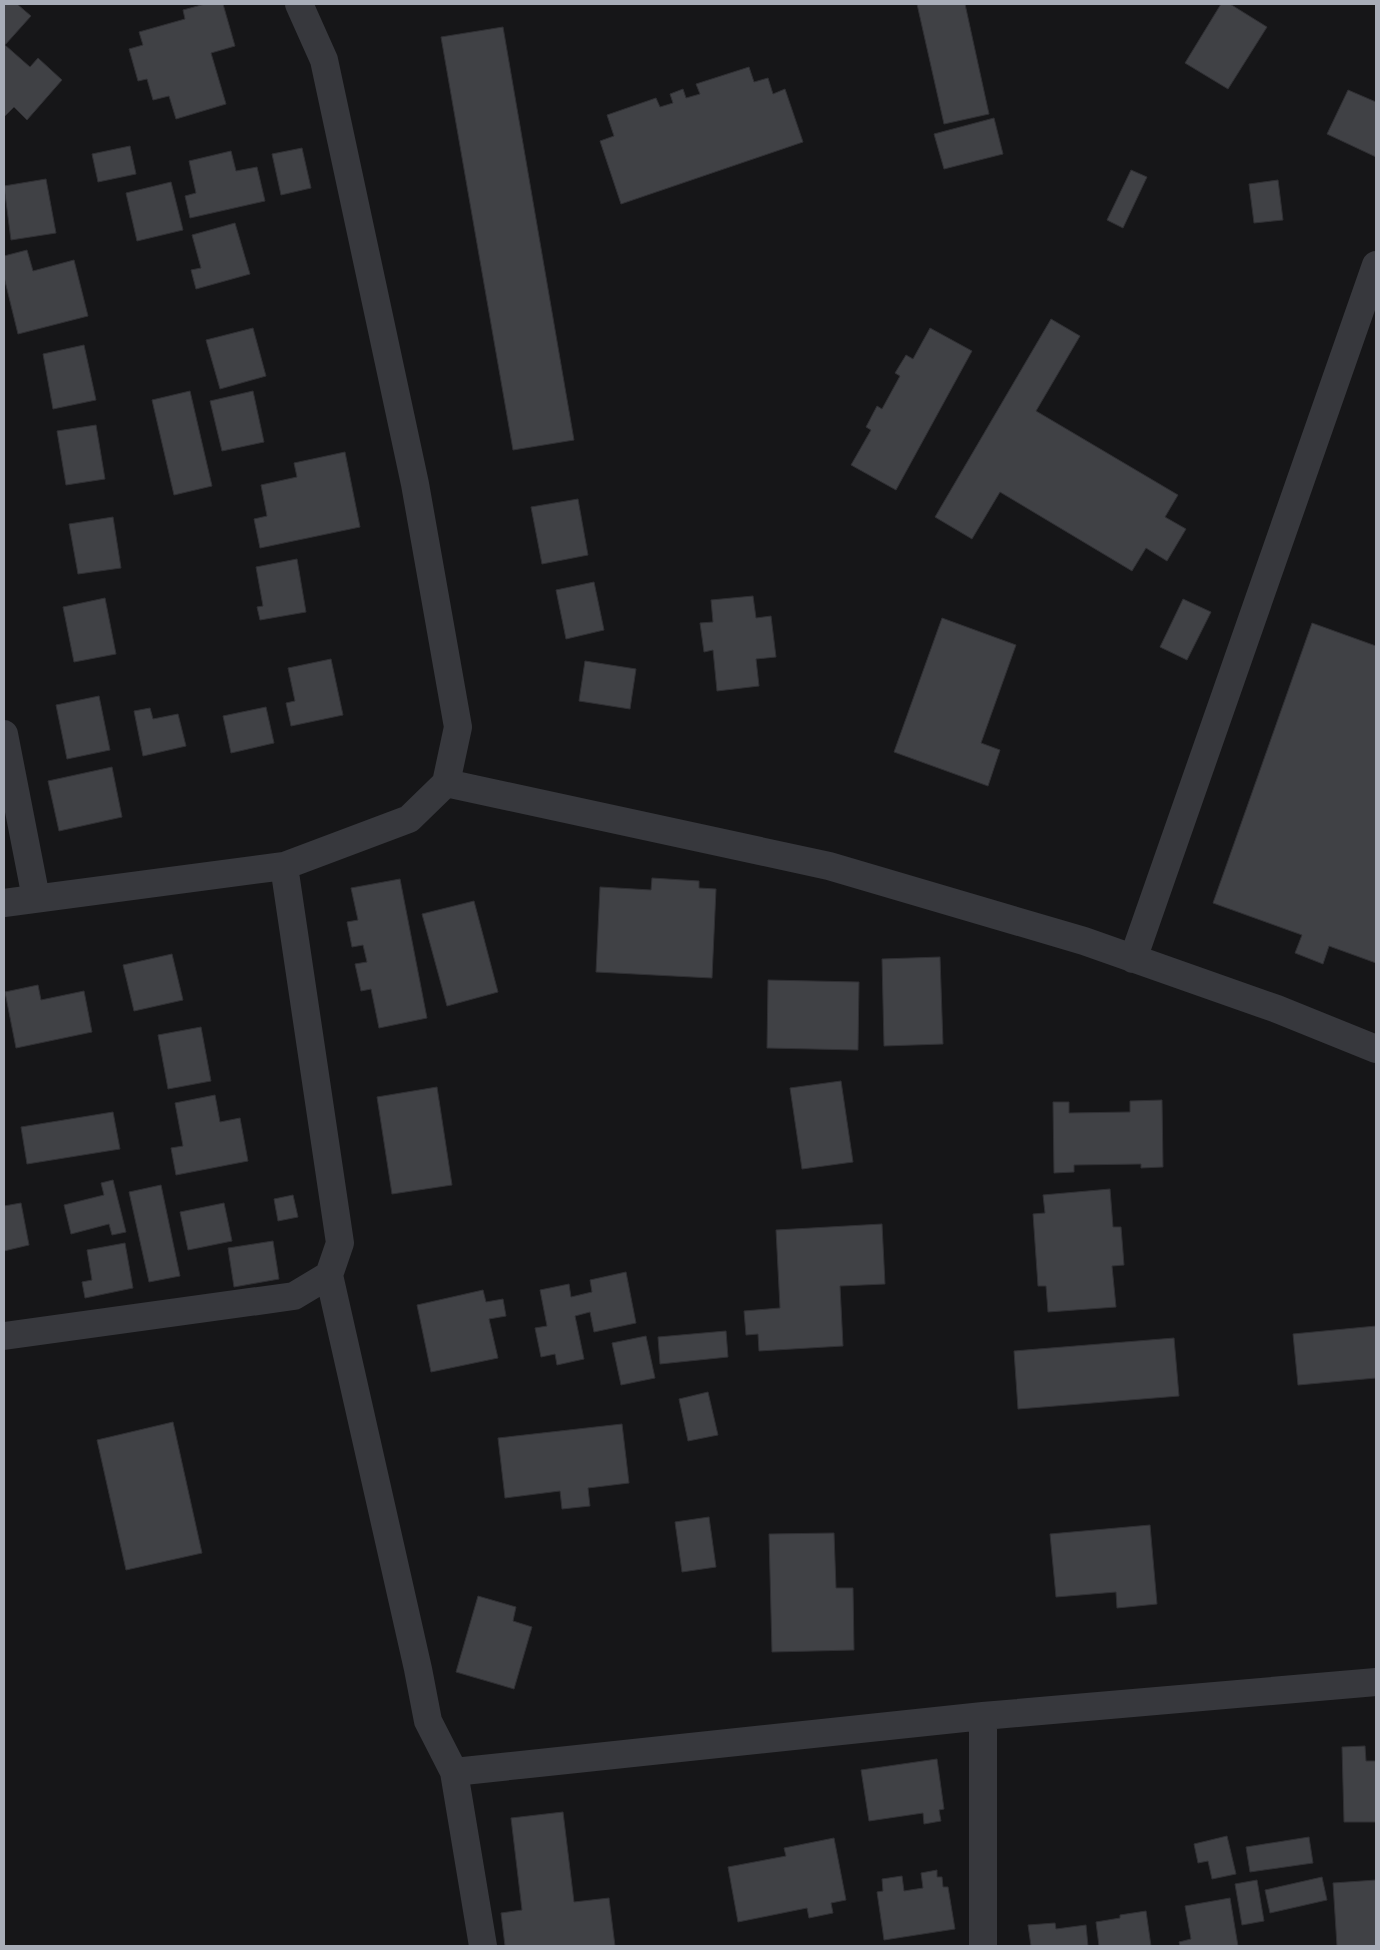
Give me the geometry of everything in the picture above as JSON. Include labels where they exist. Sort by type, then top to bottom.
[{"type":"street","points":[[4,903],[284,866],[409,819],[446,783],[458,726],[414,484],[324,60],[299,4]]},
{"type":"street","points":[[1133,959],[1376,265]]},
{"type":"street","points":[[4,734],[36,898]]},
{"type":"street","points":[[446,783],[829,866],[1075,938],[1277,1009],[1376,1049]]},
{"type":"street","points":[[284,866],[340,1243],[329,1276],[418,1669],[428,1721],[454,1772],[483,1946]]},
{"type":"street","points":[[4,1336],[294,1296],[329,1276]]},
{"type":"street","points":[[454,1772],[983,1716],[1376,1682]]},
{"type":"street","points":[[983,1716],[983,1946]]},
{"type":"building","points":[[4,4],[17,4],[31,16],[5,45],[30,67],[38,58],[62,80],[27,120],[14,107],[4,117]]},
{"type":"building","points":[[205,4],[223,4],[235,46],[211,53],[226,104],[176,119],[169,96],[153,100],[147,79],[138,81],[129,49],[143,45],[139,32],[185,19],[183,10]]},
{"type":"building","points":[[917,4],[965,4],[989,114],[944,124]]},
{"type":"building","points":[[1221,4],[1230,4],[1267,27],[1228,89],[1185,63]]},
{"type":"building","points":[[503,27],[574,440],[513,450],[441,37]]},
{"type":"building","points":[[749,67],[754,82],[768,78],[773,94],[785,89],[803,142],[621,204],[600,141],[614,136],[607,115],[656,98],[660,107],[673,103],[670,94],[683,89],[686,98],[700,94],[696,84]]},
{"type":"building","points":[[1348,90],[1376,102],[1376,157],[1327,134]]},
{"type":"building","points":[[994,118],[1003,154],[944,169],[934,134]]},
{"type":"building","points":[[130,146],[136,174],[98,182],[92,154]]},
{"type":"building","points":[[302,148],[311,188],[281,195],[272,154]]},
{"type":"building","points":[[231,151],[236,171],[257,167],[265,201],[190,218],[185,196],[196,193],[189,161]]},
{"type":"building","points":[[1131,170],[1147,177],[1123,228],[1107,220]]},
{"type":"building","points":[[46,179],[56,233],[11,240],[4,186]]},
{"type":"building","points":[[1278,180],[1283,220],[1254,223],[1249,184]]},
{"type":"building","points":[[171,182],[183,230],[137,241],[126,193]]},
{"type":"building","points":[[235,223],[250,274],[196,289],[191,270],[201,268],[192,235]]},
{"type":"building","points":[[27,250],[33,271],[74,260],[88,316],[18,334],[4,277],[4,256]]},
{"type":"building","points":[[1051,319],[1080,336],[1036,411],[1178,495],[1165,517],[1186,529],[1167,561],[1146,548],[1132,571],[1000,492],[972,539],[935,517]]},
{"type":"building","points":[[253,328],[266,376],[220,389],[206,340]]},
{"type":"building","points":[[930,328],[972,351],[896,490],[851,465],[871,430],[866,427],[877,406],[882,409],[900,376],[895,373],[906,355],[913,359]]},
{"type":"building","points":[[84,345],[96,400],[53,409],[43,354]]},
{"type":"building","points":[[190,391],[212,486],[174,495],[152,400]]},
{"type":"building","points":[[253,391],[264,442],[222,451],[210,401]]},
{"type":"building","points":[[96,425],[105,479],[66,485],[57,431]]},
{"type":"building","points":[[345,452],[360,527],[260,548],[254,519],[267,516],[261,485],[297,477],[294,463]]},
{"type":"building","points":[[578,499],[588,555],[542,564],[531,507]]},
{"type":"building","points":[[113,517],[121,568],[78,574],[69,524]]},
{"type":"building","points":[[297,559],[306,612],[260,620],[257,607],[263,606],[256,567]]},
{"type":"building","points":[[594,582],[604,630],[566,639],[556,590]]},
{"type":"building","points":[[753,596],[756,618],[771,616],[776,657],[756,659],[759,686],[717,691],[713,650],[704,652],[700,623],[713,622],[711,600]]},
{"type":"building","points":[[105,598],[116,654],[74,662],[63,607]]},
{"type":"building","points":[[1183,599],[1211,612],[1187,660],[1160,647]]},
{"type":"building","points":[[942,618],[1016,645],[981,743],[1000,750],[988,786],[894,752]]},
{"type":"building","points":[[1312,623],[1376,646],[1376,963],[1329,946],[1323,964],[1295,953],[1302,935],[1213,903]]},
{"type":"building","points":[[331,659],[343,715],[291,726],[286,703],[295,701],[288,668]]},
{"type":"building","points":[[585,661],[636,669],[630,709],[579,701]]},
{"type":"building","points":[[99,696],[110,750],[67,759],[56,705]]},
{"type":"building","points":[[266,707],[274,743],[231,753],[223,716]]},
{"type":"building","points":[[150,708],[153,719],[178,714],[186,746],[143,756],[134,711]]},
{"type":"building","points":[[112,767],[122,817],[59,831],[48,781]]},
{"type":"building","points":[[652,878],[699,881],[699,888],[716,889],[712,978],[596,972],[600,887],[651,890]]},
{"type":"building","points":[[400,879],[427,1018],[379,1028],[371,989],[361,991],[355,964],[367,962],[363,945],[352,947],[347,922],[358,920],[351,888]]},
{"type":"building","points":[[474,901],[498,992],[447,1006],[422,914]]},
{"type":"building","points":[[172,954],[183,1000],[134,1011],[123,965]]},
{"type":"building","points":[[940,957],[943,1044],[884,1046],[882,959]]},
{"type":"building","points":[[768,980],[859,982],[858,1050],[767,1048]]},
{"type":"building","points":[[38,985],[41,1000],[84,991],[92,1032],[16,1048],[5,992]]},
{"type":"building","points":[[201,1027],[211,1081],[168,1089],[158,1035]]},
{"type":"building","points":[[841,1081],[853,1162],[802,1169],[790,1088]]},
{"type":"building","points":[[437,1087],[452,1185],[392,1194],[377,1097]]},
{"type":"building","points":[[215,1095],[220,1122],[240,1118],[248,1161],[176,1175],[171,1148],[183,1146],[175,1103]]},
{"type":"building","points":[[1162,1100],[1163,1167],[1141,1168],[1141,1164],[1074,1165],[1074,1172],[1054,1173],[1053,1102],[1069,1102],[1069,1113],[1130,1112],[1130,1101]]},
{"type":"building","points":[[113,1112],[120,1149],[27,1164],[21,1127]]},
{"type":"building","points":[[113,1180],[126,1232],[112,1235],[109,1224],[71,1234],[64,1205],[104,1195],[101,1183]]},
{"type":"building","points":[[161,1185],[180,1276],[149,1282],[129,1192]]},
{"type":"building","points":[[1110,1189],[1113,1227],[1121,1227],[1124,1265],[1112,1266],[1116,1307],[1048,1312],[1046,1286],[1038,1286],[1033,1214],[1045,1213],[1043,1195]]},
{"type":"building","points":[[293,1195],[298,1217],[278,1221],[274,1199]]},
{"type":"building","points":[[21,1203],[29,1245],[4,1251],[4,1206]]},
{"type":"building","points":[[224,1203],[232,1241],[188,1250],[180,1212]]},
{"type":"building","points":[[882,1224],[885,1284],[840,1286],[843,1346],[759,1351],[758,1334],[746,1335],[744,1311],[780,1308],[776,1230]]},
{"type":"building","points":[[273,1241],[279,1279],[234,1287],[228,1248]]},
{"type":"building","points":[[125,1243],[133,1288],[85,1298],[82,1282],[92,1280],[87,1250]]},
{"type":"building","points":[[626,1272],[636,1323],[594,1332],[590,1312],[575,1316],[584,1359],[557,1365],[555,1354],[541,1357],[535,1328],[547,1326],[540,1290],[569,1284],[571,1297],[592,1292],[590,1280]]},
{"type":"building","points":[[483,1290],[486,1302],[503,1299],[506,1316],[489,1319],[498,1358],[431,1372],[417,1305]]},
{"type":"building","points":[[1376,1326],[1376,1378],[1298,1385],[1293,1334]]},
{"type":"building","points":[[726,1331],[728,1357],[660,1364],[658,1337]]},
{"type":"building","points":[[646,1336],[655,1378],[621,1385],[612,1343]]},
{"type":"building","points":[[1174,1338],[1179,1396],[1018,1409],[1014,1351]]},
{"type":"building","points":[[708,1392],[718,1435],[688,1441],[679,1399]]},
{"type":"building","points":[[173,1422],[202,1553],[126,1570],[97,1440]]},
{"type":"building","points":[[622,1424],[629,1483],[588,1488],[590,1506],[562,1509],[560,1491],[505,1498],[498,1438]]},
{"type":"building","points":[[709,1517],[716,1567],[682,1572],[675,1522]]},
{"type":"building","points":[[1150,1525],[1157,1604],[1117,1608],[1116,1592],[1056,1597],[1050,1534]]},
{"type":"building","points":[[834,1533],[836,1588],[853,1588],[854,1650],[772,1652],[769,1534]]},
{"type":"building","points":[[478,1596],[516,1607],[513,1621],[532,1627],[514,1689],[456,1672]]},
{"type":"building","points":[[1365,1746],[1366,1761],[1376,1761],[1376,1822],[1344,1822],[1342,1747]]},
{"type":"building","points":[[937,1759],[944,1809],[939,1810],[941,1821],[924,1824],[923,1813],[869,1821],[861,1770]]},
{"type":"building","points":[[563,1812],[574,1902],[609,1898],[615,1946],[505,1946],[501,1913],[522,1910],[511,1818]]},
{"type":"building","points":[[1227,1836],[1236,1874],[1212,1879],[1208,1861],[1198,1863],[1194,1844]]},
{"type":"building","points":[[1309,1837],[1313,1863],[1250,1872],[1246,1847]]},
{"type":"building","points":[[834,1838],[846,1900],[831,1903],[833,1913],[809,1918],[807,1908],[738,1922],[728,1867],[786,1856],[784,1848]]},
{"type":"building","points":[[937,1870],[937,1877],[942,1877],[943,1887],[948,1887],[955,1929],[884,1940],[877,1892],[883,1891],[882,1879],[902,1876],[904,1891],[923,1888],[921,1873]]},
{"type":"building","points":[[1322,1877],[1327,1900],[1270,1913],[1265,1890]]},
{"type":"building","points":[[1257,1880],[1264,1921],[1242,1925],[1235,1884]]},
{"type":"building","points":[[1376,1880],[1376,1946],[1337,1946],[1333,1883]]},
{"type":"building","points":[[1230,1898],[1238,1946],[1180,1946],[1179,1942],[1191,1939],[1185,1906]]},
{"type":"building","points":[[1146,1911],[1151,1946],[1099,1946],[1096,1922],[1120,1918],[1120,1915]]},
{"type":"building","points":[[1055,1923],[1056,1929],[1086,1925],[1088,1946],[1031,1946],[1028,1925]]}]
